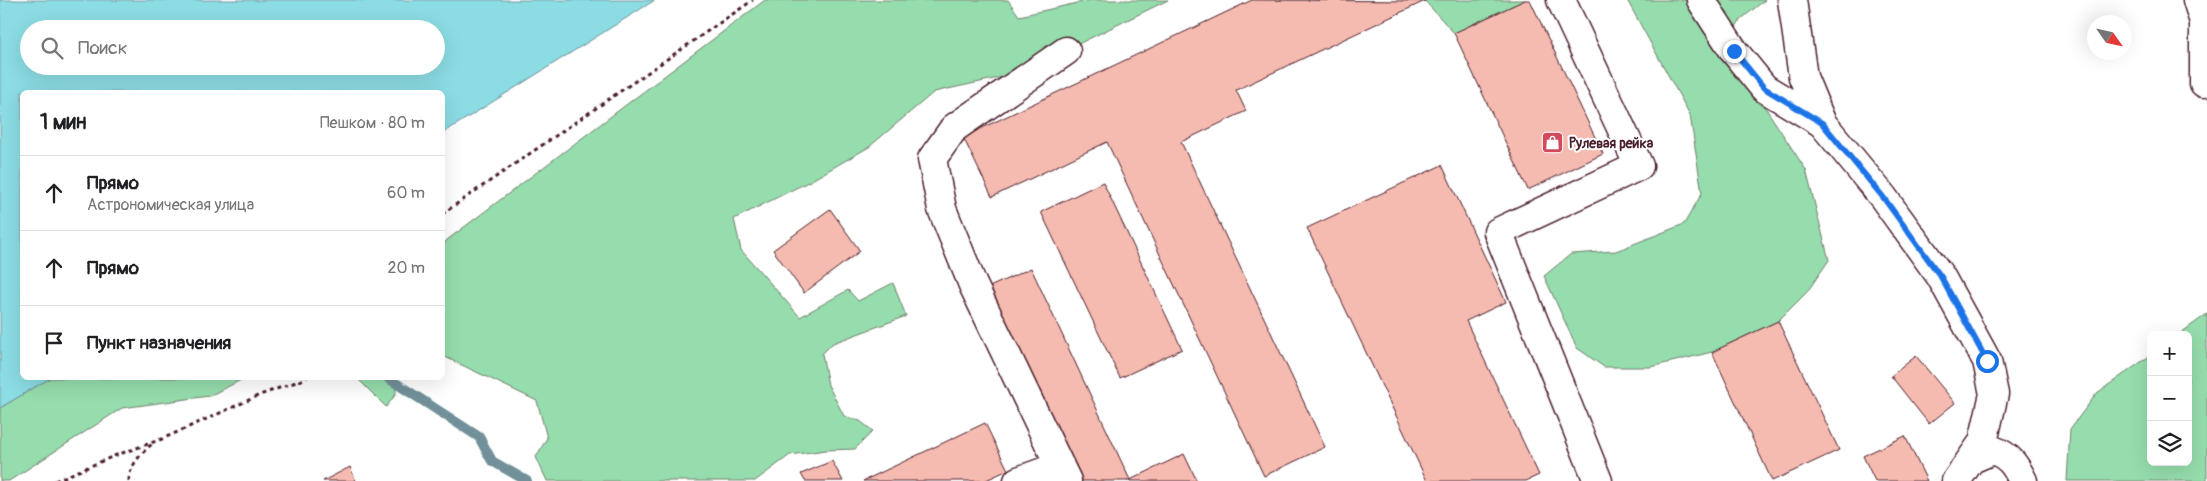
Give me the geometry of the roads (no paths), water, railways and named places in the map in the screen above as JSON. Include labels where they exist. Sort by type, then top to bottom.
[{"type":"street","points":[[1561,0],[1639,166],[1498,232],[1598,481]]},
{"type":"street","points":[[1701,0],[1734,51],[1764,88],[1822,123]]},
{"type":"street","points":[[1792,0],[1803,77],[1822,123],[1883,197],[1941,277],[1987,361],[1994,394],[1983,442],[1956,481]]},
{"type":"street","points":[[2197,0],[2204,22],[2204,83]]},
{"type":"street","points":[[1018,481],[1064,474],[973,285],[942,209],[932,159],[954,128],[1066,51]]},
{"type":"street","points":[[1972,459],[1993,450],[2004,454],[2015,464],[2023,481]]},
{"type":"water","points":[[0,0],[655,0],[445,132],[445,90],[20,90],[20,380],[47,380],[0,408]]},
{"type":"waterway","points":[[391,380],[479,437],[492,461],[527,481]]},
{"type":"place","name":"Рулевая рейка","points":[[1553,143]]}]
